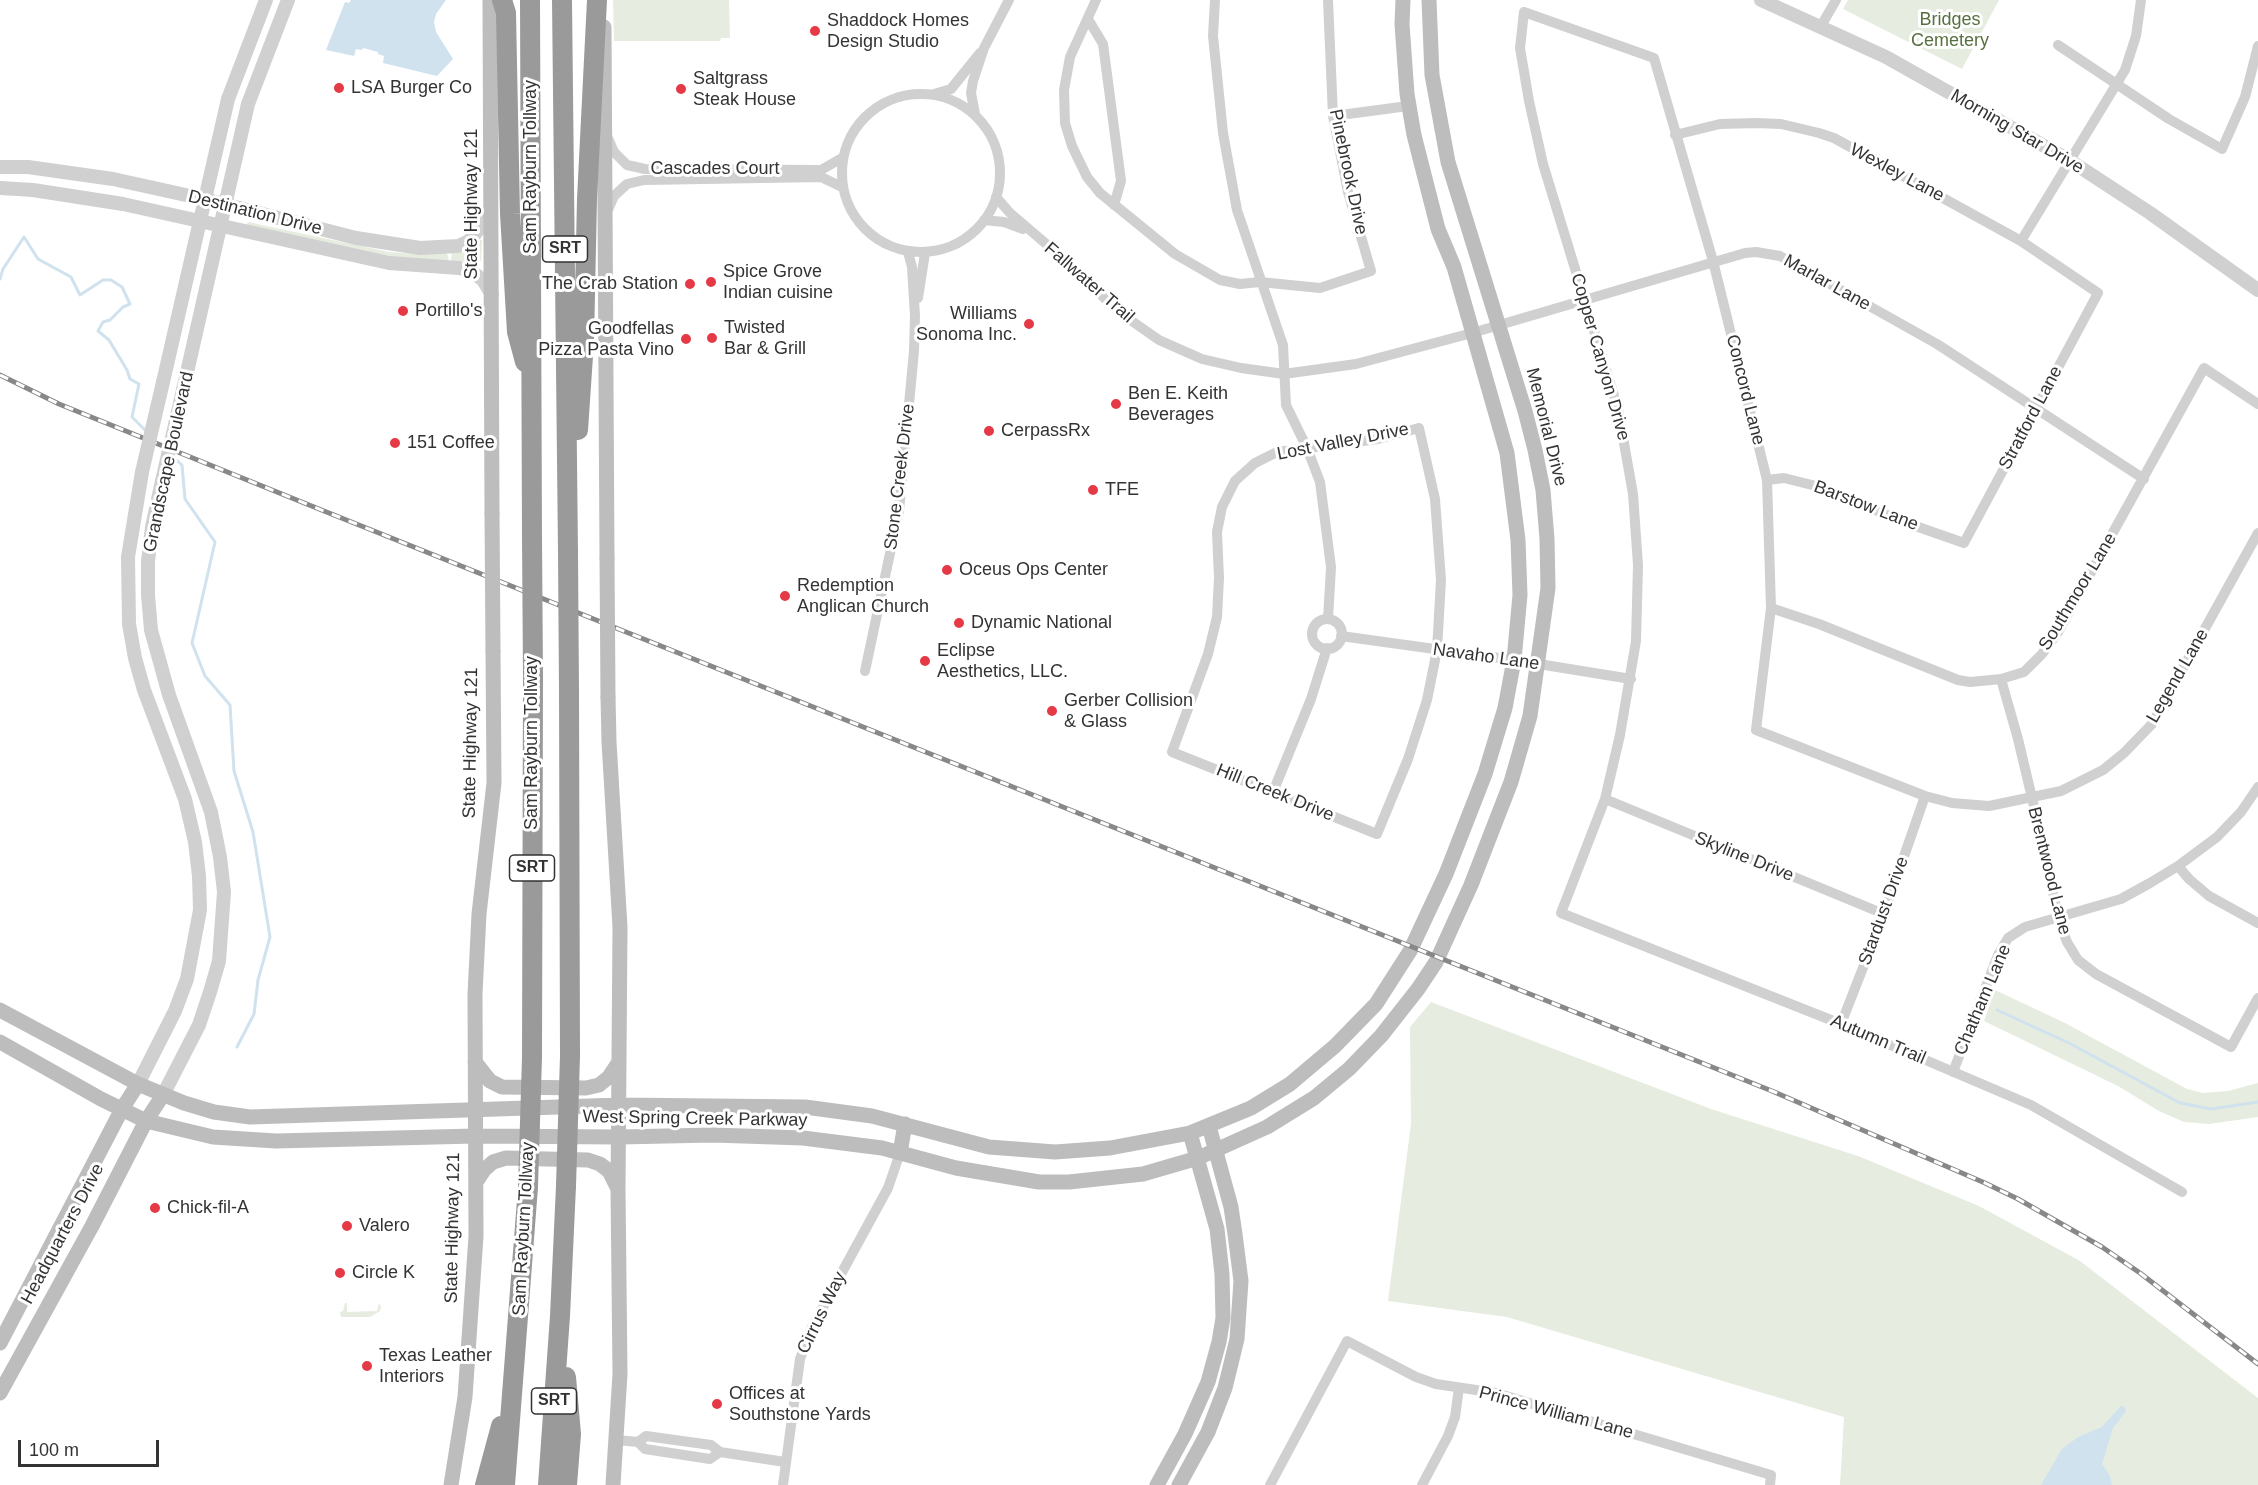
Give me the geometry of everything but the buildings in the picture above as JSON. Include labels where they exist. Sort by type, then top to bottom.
[{"type":"highway","points":[[502,0],[506,13],[510,214],[517,332],[532,387]]},
{"type":"highway","name":"Sam Rayburn Tollway","points":[[505,1485],[528,1187],[532,1057],[530,0]]},
{"type":"highway","name":"Sam Rayburn Tollway","points":[[548,1485],[560,1316],[570,1056],[568,552],[562,0]]},
{"type":"highway","points":[[567,498],[578,438],[597,0]]},
{"type":"highway","points":[[560,1316],[571,1434],[567,1485]]},
{"type":"highway","points":[[485,1485],[514,1380]]},
{"type":"main road","name":"State Highway 121","points":[[450,1485],[465,1397],[476,1236],[475,994],[479,914],[494,783],[490,0]]},
{"type":"main road","points":[[604,0],[608,697],[620,927],[618,1189],[620,1374],[613,1485]]},
{"type":"main road","points":[[1403,0],[1402,24],[1408,106],[1438,228],[1454,267],[1507,453],[1518,540],[1520,595],[1514,660]]},
{"type":"main road","name":"Memorial Drive","points":[[1429,0],[1431,75],[1448,162],[1525,411],[1543,490],[1548,588],[1530,716],[1511,782],[1471,885],[1436,962]]},
{"type":"main road","name":"West Spring Creek Parkway","points":[[0,1010],[138,1084],[163,1095],[214,1112],[250,1117],[620,1105],[805,1107],[872,1116],[989,1147],[1055,1152],[1110,1148],[1190,1133],[1251,1108],[1290,1084],[1335,1046],[1376,1004],[1410,951],[1446,874],[1485,774],[1505,708],[1514,660]]},
{"type":"main road","name":"West Spring Creek Parkway","points":[[0,1042],[146,1120],[213,1137],[276,1141],[475,1136],[803,1138],[882,1149],[956,1168],[1039,1182],[1069,1182],[1143,1174],[1217,1151],[1267,1127],[1304,1104],[1349,1069],[1381,1036],[1436,962]]},
{"type":"main road","points":[[474,1062],[490,1082],[502,1087],[586,1088],[599,1085],[609,1077],[619,1062]]},
{"type":"main road","name":"Headquarters Drive","points":[[0,1343],[122,1109],[138,1084]]},
{"type":"main road","name":"Headquarters Drive","points":[[0,1393],[7,1365],[92,1226],[146,1120],[163,1095]]},
{"type":"main road","points":[[900,1153],[905,1124]]},
{"type":"main road","points":[[1179,1485],[1208,1432],[1225,1388],[1237,1335],[1241,1281],[1231,1207],[1209,1126]]},
{"type":"main road","points":[[1157,1485],[1185,1434],[1208,1382],[1223,1318],[1217,1229],[1190,1133]]},
{"type":"main road","points":[[476,1182],[493,1162],[506,1158],[588,1160],[600,1164],[609,1171],[618,1189]]},
{"type":"main road","points":[[1221,1333],[1237,1335]]},
{"type":"main road","points":[[1170,1462],[1187,1471]]},
{"type":"street","name":"Grandscape Boulevard","points":[[138,1084],[175,1011],[187,978],[200,910],[195,842],[187,808],[144,690],[129,624],[128,557],[142,472],[228,99],[266,0]]},
{"type":"street","name":"Grandscape Boulevard","points":[[163,1095],[199,1025],[219,961],[224,892],[220,857],[208,803],[158,663],[151,630],[148,561],[152,527],[162,481],[248,104],[288,0]]},
{"type":"street","points":[[934,94],[958,102],[975,114],[988,130],[997,149],[1000,170],[996,196],[984,220],[968,237],[952,246],[925,253],[908,252],[883,244],[868,233],[856,220],[847,204],[842,187],[842,158],[851,135],[866,115],[886,101],[910,94],[934,94],[951,89],[984,48],[1009,0]]},
{"type":"street","points":[[1096,0],[1070,57],[1064,90],[1065,123],[1072,146],[1087,177],[1100,193],[1175,254],[1220,280],[1240,284],[1260,282]]},
{"type":"street","points":[[1215,0],[1213,36],[1223,133],[1237,210],[1283,345],[1286,405],[1320,482],[1331,567],[1328,619]]},
{"type":"street","name":"Pinebrook Drive","points":[[1260,282],[1320,288],[1371,271],[1348,192],[1333,116],[1328,0]]},
{"type":"street","name":"Morning Star Drive","points":[[1761,0],[1886,57],[2069,160],[2150,213],[2258,290]]},
{"type":"street","points":[[1821,26],[1836,0]]},
{"type":"street","points":[[2021,241],[2116,85],[2132,53],[2141,0]]},
{"type":"street","name":"Copper Canyon Drive","points":[[1561,913],[1605,800],[1631,679],[1638,603],[1633,494],[1618,409],[1543,164],[1528,101],[1520,48],[1524,12],[1654,58]]},
{"type":"street","points":[[1088,19],[1103,44],[1120,181],[1114,205]]},
{"type":"street","points":[[2058,45],[2116,85],[2222,149],[2245,97],[2258,46]]},
{"type":"street","points":[[975,114],[971,93],[984,48]]},
{"type":"street","name":"Concord Lane","points":[[1654,58],[1713,261],[1767,480],[1771,608],[1756,730]]},
{"type":"street","points":[[1333,116],[1408,106]]},
{"type":"street","name":"Wexley Lane","points":[[1675,135],[1720,124],[1736,123],[1781,124],[1808,129],[1834,138],[2021,241],[2098,293]]},
{"type":"street","name":"Cascades Court","points":[[604,130],[614,152],[627,165],[645,169],[821,170],[842,158]]},
{"type":"street","name":"Destination Drive","points":[[0,167],[28,167],[113,179],[204,199],[356,238],[420,248],[458,246],[469,241],[479,229],[491,207]]},
{"type":"street","name":"Cascades Court","points":[[605,214],[614,196],[627,184],[644,180],[821,177],[842,187]]},
{"type":"street","name":"Destination Drive","points":[[0,188],[33,190],[123,204],[389,263],[418,267],[459,268],[471,271],[483,280],[492,295]]},
{"type":"street","name":"Fallwater Trail","points":[[996,196],[1031,233],[1058,254],[1119,312],[1160,340],[1202,360],[1284,374],[1356,364],[1473,333]]},
{"type":"street","name":"Fallwater Trail","points":[[984,220],[1004,222],[1031,233]]},
{"type":"street","name":"Stone Creek Drive","points":[[866,672],[899,511],[912,387],[915,316],[912,267],[908,252]]},
{"type":"street","name":"Marlar Lane","points":[[1473,333],[1586,301],[1713,261],[1756,252],[1780,256],[1937,344],[2144,479]]},
{"type":"street","name":"Stone Creek Drive","points":[[915,316],[925,253]]},
{"type":"street","name":"Stratford Lane","points":[[1964,543],[2098,293]]},
{"type":"street","name":"Southmoor Lane","points":[[1771,608],[1819,624],[1958,680],[1970,682],[2001,679],[2024,672],[2042,654],[2058,632],[2204,368],[2258,404]]},
{"type":"street","name":"Lost Valley Drive","points":[[1172,752],[1208,654],[1217,617],[1219,578],[1217,532],[1222,507],[1235,481],[1255,463],[1277,452],[1378,439],[1419,428],[1435,499],[1438,534],[1441,580],[1437,650]]},
{"type":"street","name":"Barstow Lane","points":[[1767,480],[1784,478],[1820,487],[1904,522],[1964,543]]},
{"type":"street","name":"Legend Lane","points":[[1756,730],[1925,796],[1952,803],[1989,806],[2061,791],[2103,770],[2124,753],[2152,724],[2258,533]]},
{"type":"street","points":[[1333,620],[1340,627],[1341,636],[1336,645],[1327,648],[1317,644],[1312,635],[1313,628],[1318,622],[1333,620]]},
{"type":"street","name":"Navaho Lane","points":[[1341,636],[1631,679]]},
{"type":"street","points":[[1273,792],[1311,699],[1327,648]]},
{"type":"street","name":"Hill Creek Drive","points":[[1172,752],[1377,834],[1408,759],[1427,700],[1437,650]]},
{"type":"street","name":"Brentwood Lane","points":[[2001,679],[2018,739],[2058,918],[2067,942],[2078,960],[2096,974],[2231,1047],[2258,998]]},
{"type":"street","name":"Chatham Lane","points":[[1953,1072],[1995,963],[2008,938],[2025,927],[2121,899],[2178,866],[2217,837],[2241,812],[2258,787]]},
{"type":"street","name":"Stardust Drive","points":[[1841,1024],[1884,914],[1925,796]]},
{"type":"street","name":"Skyline Drive","points":[[1605,800],[1884,914]]},
{"type":"street","points":[[187,808],[208,803]]},
{"type":"street","points":[[2178,866],[2209,896],[2258,923]]},
{"type":"street","name":"Autumn Trail","points":[[1561,913],[1841,1024],[2031,1105],[2182,1192]]},
{"type":"street","name":"Cirrus Way","points":[[783,1485],[800,1359],[807,1339],[888,1188],[900,1153]]},
{"type":"street","name":"Prince William Lane","points":[[1270,1485],[1347,1341],[1416,1377],[1436,1384],[1496,1394],[1770,1480]]},
{"type":"street","points":[[1422,1485],[1455,1418],[1459,1388]]},
{"type":"street","points":[[617,1440],[638,1442],[645,1449],[710,1459],[720,1452],[785,1462]]},
{"type":"green space","points":[[613,0],[729,0],[730,38],[721,38],[720,41],[614,41]]},
{"type":"green space","name":"Bridges Cemetery","points":[[1848,0],[1999,0],[1962,69],[1843,9]]},
{"type":"green space","points":[[248,222],[389,252],[416,254],[446,251],[449,259],[447,262],[404,260],[246,226]]},
{"type":"green space","points":[[479,239],[482,240],[481,261],[453,262],[451,260],[452,251]]},
{"type":"green space","points":[[1995,990],[2065,1023],[2187,1089],[2203,1093],[2228,1091],[2258,1083],[2258,1117],[2209,1124],[2184,1122],[2159,1111],[2118,1086],[1984,1021]]},
{"type":"green space","points":[[1431,1002],[1711,1109],[1858,1156],[1979,1206],[2080,1261],[2258,1398],[2258,1485],[1840,1485],[1844,1417],[1507,1317],[1388,1301],[1411,1124],[1410,1027]]},
{"type":"green space","points":[[347,1303],[347,1312],[377,1311],[379,1303],[381,1307],[380,1311],[370,1317],[341,1317],[340,1312],[343,1311]]},
{"type":"water","points":[[351,0],[446,0],[436,14],[434,22],[436,32],[453,59],[437,76],[383,63],[384,56],[363,48],[362,50],[356,49],[354,56],[326,50],[345,2],[349,3]]},
{"type":"water","points":[[2121,1406],[2125,1407],[2126,1411],[2113,1428],[2102,1464],[2110,1476],[2112,1485],[2041,1485],[2062,1449],[2078,1437],[2102,1427]]},
{"type":"waterway","points":[[0,279],[3,269],[24,237],[38,259],[71,277],[80,295],[103,280],[111,280],[122,287],[130,304],[123,307],[110,320],[103,322],[98,331],[109,340],[130,379],[139,384],[132,417],[146,431]]},
{"type":"waterway","points":[[173,457],[182,465],[185,499],[215,542],[192,643],[205,676],[230,705],[234,771],[253,832],[270,937],[258,980],[254,1014],[237,1047]]},
{"type":"waterway","points":[[1997,1010],[2069,1043],[2180,1103],[2211,1109],[2258,1102]]},
{"type":"railway","points":[[0,375],[59,404],[1772,1091],[1985,1183],[2102,1247],[2140,1273],[2258,1364]]},
{"type":"place","name":"Shaddock Homes Design Studio","points":[[815,31]]},
{"type":"place","name":"LSA Burger Co","points":[[339,88]]},
{"type":"place","name":"Saltgrass Steak House","points":[[681,89]]},
{"type":"place","name":"Spice Grove Indian cuisine","points":[[711,282]]},
{"type":"place","name":"The Crab Station","points":[[690,284]]},
{"type":"place","name":"Portillo's","points":[[403,311]]},
{"type":"place","name":"Williams Sonoma Inc.","points":[[1029,324]]},
{"type":"place","name":"Twisted Bar & Grill","points":[[712,338]]},
{"type":"place","name":"Goodfellas Pizza Pasta Vino","points":[[686,339]]},
{"type":"place","name":"Ben E. Keith Beverages","points":[[1116,404]]},
{"type":"place","name":"CerpassRx","points":[[989,431]]},
{"type":"place","name":"151 Coffee","points":[[395,443]]},
{"type":"place","name":"TFE","points":[[1093,490]]},
{"type":"place","name":"Oceus Ops Center","points":[[947,570]]},
{"type":"place","name":"Redemption Anglican Church","points":[[785,596]]},
{"type":"place","name":"Dynamic National","points":[[959,623]]},
{"type":"place","name":"Eclipse Aesthetics, LLC.","points":[[925,661]]},
{"type":"place","name":"Gerber Collision & Glass","points":[[1052,711]]},
{"type":"place","name":"Chick-fil-A","points":[[155,1208]]},
{"type":"place","name":"Valero","points":[[347,1226]]},
{"type":"place","name":"Circle K","points":[[340,1273]]},
{"type":"place","name":"Texas Leather Interiors","points":[[367,1366]]},
{"type":"place","name":"Offices at Southstone Yards","points":[[717,1404]]}]
